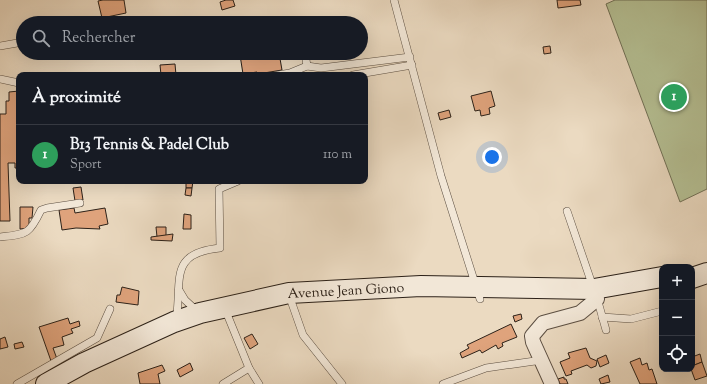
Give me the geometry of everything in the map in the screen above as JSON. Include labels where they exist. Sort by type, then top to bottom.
[{"type":"main road","points":[[695,268],[707,264]]},
{"type":"main road","points":[[695,277],[707,273]]},
{"type":"main road","name":"Avenue Jean Giono","points":[[598,302],[659,278]]},
{"type":"main road","name":"Avenue Jean Giono","points":[[46,384],[84,363],[174,322],[200,313],[226,312],[290,299],[362,299],[478,293],[598,302],[659,288]]},
{"type":"main road","name":"Avenue Jean Giono","points":[[65,384],[89,371],[153,342],[226,312]]},
{"type":"street","points":[[552,384],[533,342],[532,336],[536,328],[542,323],[580,312],[598,302]]},
{"type":"lane","points":[[394,0],[441,176],[478,293]]},
{"type":"lane","points":[[0,46],[16,43]]},
{"type":"lane","points":[[292,72],[307,66],[321,68],[410,57]]},
{"type":"lane","points":[[306,60],[307,66]]},
{"type":"lane","points":[[368,72],[412,65]]},
{"type":"lane","points":[[0,79],[16,82]]},
{"type":"lane","points":[[174,322],[177,314],[180,268],[187,259],[193,255],[220,248],[219,188],[230,184]]},
{"type":"lane","points":[[0,237],[22,235],[32,230],[41,210],[80,203]]},
{"type":"lane","points":[[567,211],[606,330]]},
{"type":"lane","points":[[179,290],[185,300],[200,313]]},
{"type":"lane","points":[[290,299],[303,335],[342,384]]},
{"type":"lane","points":[[598,302],[631,319],[659,312]]},
{"type":"lane","points":[[17,384],[97,338],[110,309]]},
{"type":"lane","points":[[226,312],[249,368],[259,384]]},
{"type":"lane","points":[[443,384],[486,368],[542,360]]},
{"type":"lane","points":[[223,384],[249,368]]},
{"type":"green space","points":[[615,0],[707,0],[707,189],[680,202],[606,4]]},
{"type":"building","points":[[124,0],[126,13],[112,16],[102,16],[98,1]]},
{"type":"building","points":[[233,0],[235,6],[222,10],[220,2]]},
{"type":"building","points":[[557,0],[580,0],[581,5],[558,8]]},
{"type":"building","points":[[550,46],[551,53],[544,54],[543,47]]},
{"type":"building","points":[[241,60],[280,60],[282,70],[270,72],[243,72]]},
{"type":"building","points":[[175,64],[176,72],[161,72],[160,65]]},
{"type":"building","points":[[16,91],[16,168],[15,163],[8,163],[10,221],[0,221],[0,114],[6,114],[6,101],[9,101],[9,92]]},
{"type":"building","points":[[491,91],[495,106],[489,108],[490,114],[481,116],[480,110],[475,111],[471,96]]},
{"type":"building","points":[[449,110],[451,117],[440,120],[438,113]]},
{"type":"building","points":[[186,184],[193,184],[192,188],[186,188]]},
{"type":"building","points":[[81,187],[83,200],[75,201],[73,188]]},
{"type":"building","points":[[186,188],[192,188],[191,196],[185,195]]},
{"type":"building","points":[[20,207],[33,207],[32,218],[29,218],[29,228],[20,229]]},
{"type":"building","points":[[74,208],[75,213],[105,208],[108,224],[99,226],[100,229],[76,228],[62,230],[59,210]]},
{"type":"building","points":[[184,214],[191,215],[191,229],[183,229]]},
{"type":"building","points":[[156,227],[166,227],[166,236],[157,237]]},
{"type":"building","points":[[173,234],[172,241],[151,240],[151,237]]},
{"type":"building","points":[[122,287],[139,291],[138,305],[116,302],[117,295],[120,295]]},
{"type":"building","points":[[521,314],[522,319],[515,322],[513,316]]},
{"type":"building","points":[[68,318],[70,324],[79,321],[80,326],[71,329],[73,333],[62,337],[64,345],[53,348],[57,359],[51,361],[39,327]]},
{"type":"building","points":[[511,324],[517,337],[502,343],[503,346],[498,349],[496,345],[482,353],[480,350],[462,358],[460,353],[469,348],[467,345]]},
{"type":"building","points":[[252,334],[258,344],[250,349],[244,338]]},
{"type":"building","points":[[5,337],[8,347],[0,349],[0,339]]},
{"type":"building","points":[[22,342],[24,347],[15,349],[14,344]]},
{"type":"building","points":[[586,348],[590,358],[597,361],[596,366],[591,368],[587,365],[571,371],[572,374],[566,376],[560,362],[570,358],[568,353]]},
{"type":"building","points":[[700,354],[702,362],[695,365],[695,356]]},
{"type":"building","points":[[606,355],[609,363],[600,367],[597,359]]},
{"type":"building","points":[[640,358],[642,365],[647,363],[649,370],[652,369],[657,384],[640,384],[630,362]]},
{"type":"building","points":[[702,362],[707,376],[695,380],[692,372],[695,372],[695,365]]},
{"type":"building","points":[[190,363],[193,370],[180,377],[177,370]]},
{"type":"building","points":[[162,365],[165,371],[158,374],[160,384],[140,384],[138,373]]},
{"type":"building","points":[[608,375],[610,382],[601,384],[599,379]]},
{"type":"building","points":[[564,377],[568,384],[560,384],[558,379]]},
{"type":"place","name":"B13 Tennis & Padel Club","points":[[674,97]]}]
